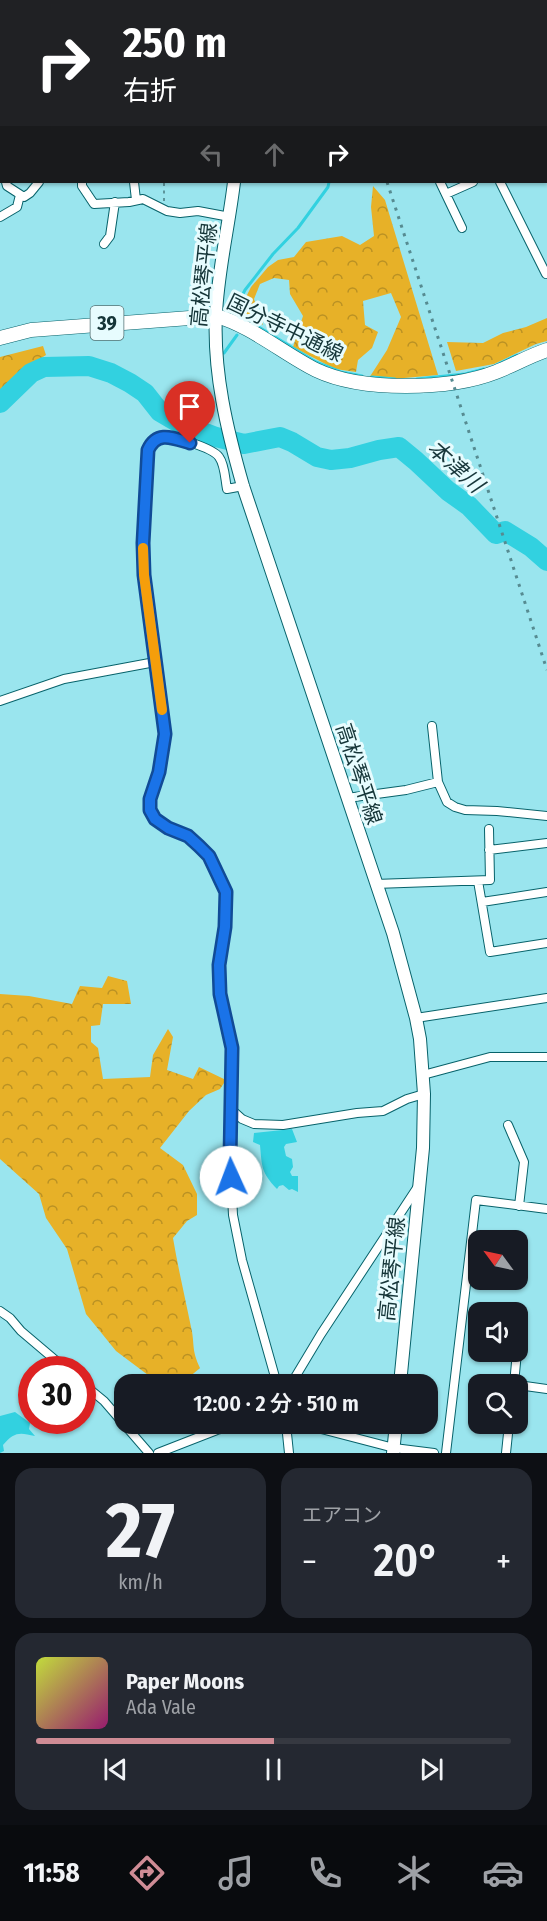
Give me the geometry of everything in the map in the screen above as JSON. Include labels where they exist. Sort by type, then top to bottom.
[{"type":"main road","name":"高松琴平線","points":[[234,183],[216,316],[217,358],[227,428],[243,486],[393,933],[416,1018],[423,1075],[423,1148],[401,1374]]},
{"type":"main road","name":"国分寺中通線","points":[[0,338],[31,330],[216,316],[232,321],[333,377],[378,385],[406,386],[470,379],[496,372],[547,350]]},
{"type":"main road","points":[[394,1450],[395,1434]]},
{"type":"street","points":[[6,183],[7,186],[24,196],[30,194],[38,183]]},
{"type":"street","points":[[82,183],[94,204],[147,199],[162,209],[180,213],[198,211],[230,216]]},
{"type":"street","points":[[134,183],[136,200]]},
{"type":"street","points":[[440,183],[462,228]]},
{"type":"street","points":[[446,194],[471,183]]},
{"type":"street","points":[[500,183],[546,274]]},
{"type":"street","points":[[0,217],[17,207],[20,195]]},
{"type":"street","points":[[104,244],[110,236],[115,202]]},
{"type":"street","points":[[243,486],[227,489],[222,461],[218,454],[211,450],[169,437],[160,437],[152,442],[148,450],[143,543],[144,575],[165,734],[159,772],[150,799],[150,810],[155,819],[168,828],[188,836],[209,856],[226,892],[225,927],[219,965],[220,994],[232,1048],[230,1158],[233,1215],[242,1260],[274,1374]]},
{"type":"street","points":[[0,701],[64,679],[155,662]]},
{"type":"street","points":[[432,726],[438,782],[447,802],[465,810],[547,816]]},
{"type":"street","points":[[347,798],[406,790],[438,782]]},
{"type":"street","points":[[375,884],[490,880],[489,829]]},
{"type":"street","points":[[489,850],[547,843]]},
{"type":"street","points":[[478,881],[490,952],[547,943]]},
{"type":"street","points":[[482,902],[547,892]]},
{"type":"street","points":[[416,1018],[547,998]]},
{"type":"street","points":[[423,1075],[490,1057],[547,1057]]},
{"type":"street","points":[[232,1110],[242,1119],[254,1124],[283,1125],[383,1111],[407,1099],[424,1094]]},
{"type":"street","points":[[508,1125],[524,1162],[519,1206]]},
{"type":"street","points":[[297,1374],[419,1185]]},
{"type":"street","points":[[446,1453],[476,1200],[547,1207]]},
{"type":"street","points":[[0,1311],[50,1356]]},
{"type":"street","points":[[528,1387],[547,1389]]},
{"type":"street","points":[[96,1394],[149,1453]]},
{"type":"street","points":[[165,1452],[208,1434]]},
{"type":"street","points":[[287,1434],[289,1453]]},
{"type":"street","points":[[337,1434],[394,1450],[434,1453]]},
{"type":"street","points":[[506,1453],[508,1434]]},
{"type":"path","points":[[162,209],[165,196],[164,183]]},
{"type":"green space","points":[[373,186],[385,200],[438,375],[393,379],[369,378],[387,350],[401,317],[391,293],[363,301],[365,325],[378,332],[372,348],[358,360],[356,372],[335,369],[293,347],[303,316],[290,294],[289,280],[274,278],[260,284],[254,299],[263,325],[245,313],[245,299],[251,287],[268,267],[278,260],[294,257],[306,242],[342,236],[360,245],[374,236],[371,207]]},
{"type":"green space","points":[[547,318],[547,341],[494,364],[456,371],[447,342],[483,343],[503,333]]},
{"type":"green space","points":[[43,346],[46,355],[24,369],[0,393],[0,357]]},
{"type":"green space","points":[[108,976],[127,981],[131,1004],[103,1004],[100,1025],[91,1026],[91,1042],[98,1048],[103,1079],[150,1077],[153,1055],[168,1029],[173,1037],[167,1070],[193,1079],[199,1067],[226,1080],[220,1089],[206,1095],[189,1111],[160,1148],[183,1165],[197,1194],[197,1215],[187,1221],[173,1238],[194,1351],[200,1368],[193,1374],[147,1374],[116,1351],[86,1314],[67,1249],[46,1218],[39,1194],[0,1159],[0,994],[29,996],[72,1004],[80,986],[102,988]]},
{"type":"water","points":[[292,1129],[297,1142],[286,1144],[284,1147],[286,1156],[292,1159],[293,1167],[290,1172],[292,1176],[298,1176],[298,1192],[289,1190],[283,1185],[277,1189],[263,1169],[260,1145],[253,1142],[254,1133]]},
{"type":"water","points":[[15,1412],[18,1414],[18,1434],[21,1434],[10,1438],[3,1445],[4,1451],[0,1453],[0,1416]]},
{"type":"waterway","points":[[242,317],[241,298],[245,290],[273,254],[298,228],[329,183]]},
{"type":"waterway","points":[[242,316],[254,321],[257,326],[316,362],[341,372],[362,376]]},
{"type":"waterway","points":[[224,353],[237,335]]},
{"type":"waterway","points":[[496,365],[517,355]]},
{"type":"waterway","name":"本津川","points":[[0,403],[31,373],[44,367],[89,366],[111,373],[130,383],[145,393],[160,412],[177,422],[216,437],[244,444],[280,437],[317,457],[331,460],[399,447],[448,491],[469,506],[496,534],[505,531],[531,547],[547,561]]},
{"type":"waterway","points":[[417,379],[465,374],[484,369]]},
{"type":"waterway","points":[[372,377],[395,379]]},
{"type":"waterway","points":[[177,422],[191,403]]},
{"type":"railway","points":[[387,183],[547,670]]},
{"type":"slow traffic","points":[[143,548],[144,575],[162,710]]},
{"type":"route","points":[[190,443],[160,437],[152,442],[148,450],[143,543],[144,575],[165,734],[159,772],[150,799],[150,810],[155,819],[168,828],[188,836],[209,856],[226,892],[225,927],[219,965],[220,994],[232,1048],[231,1177]]}]
